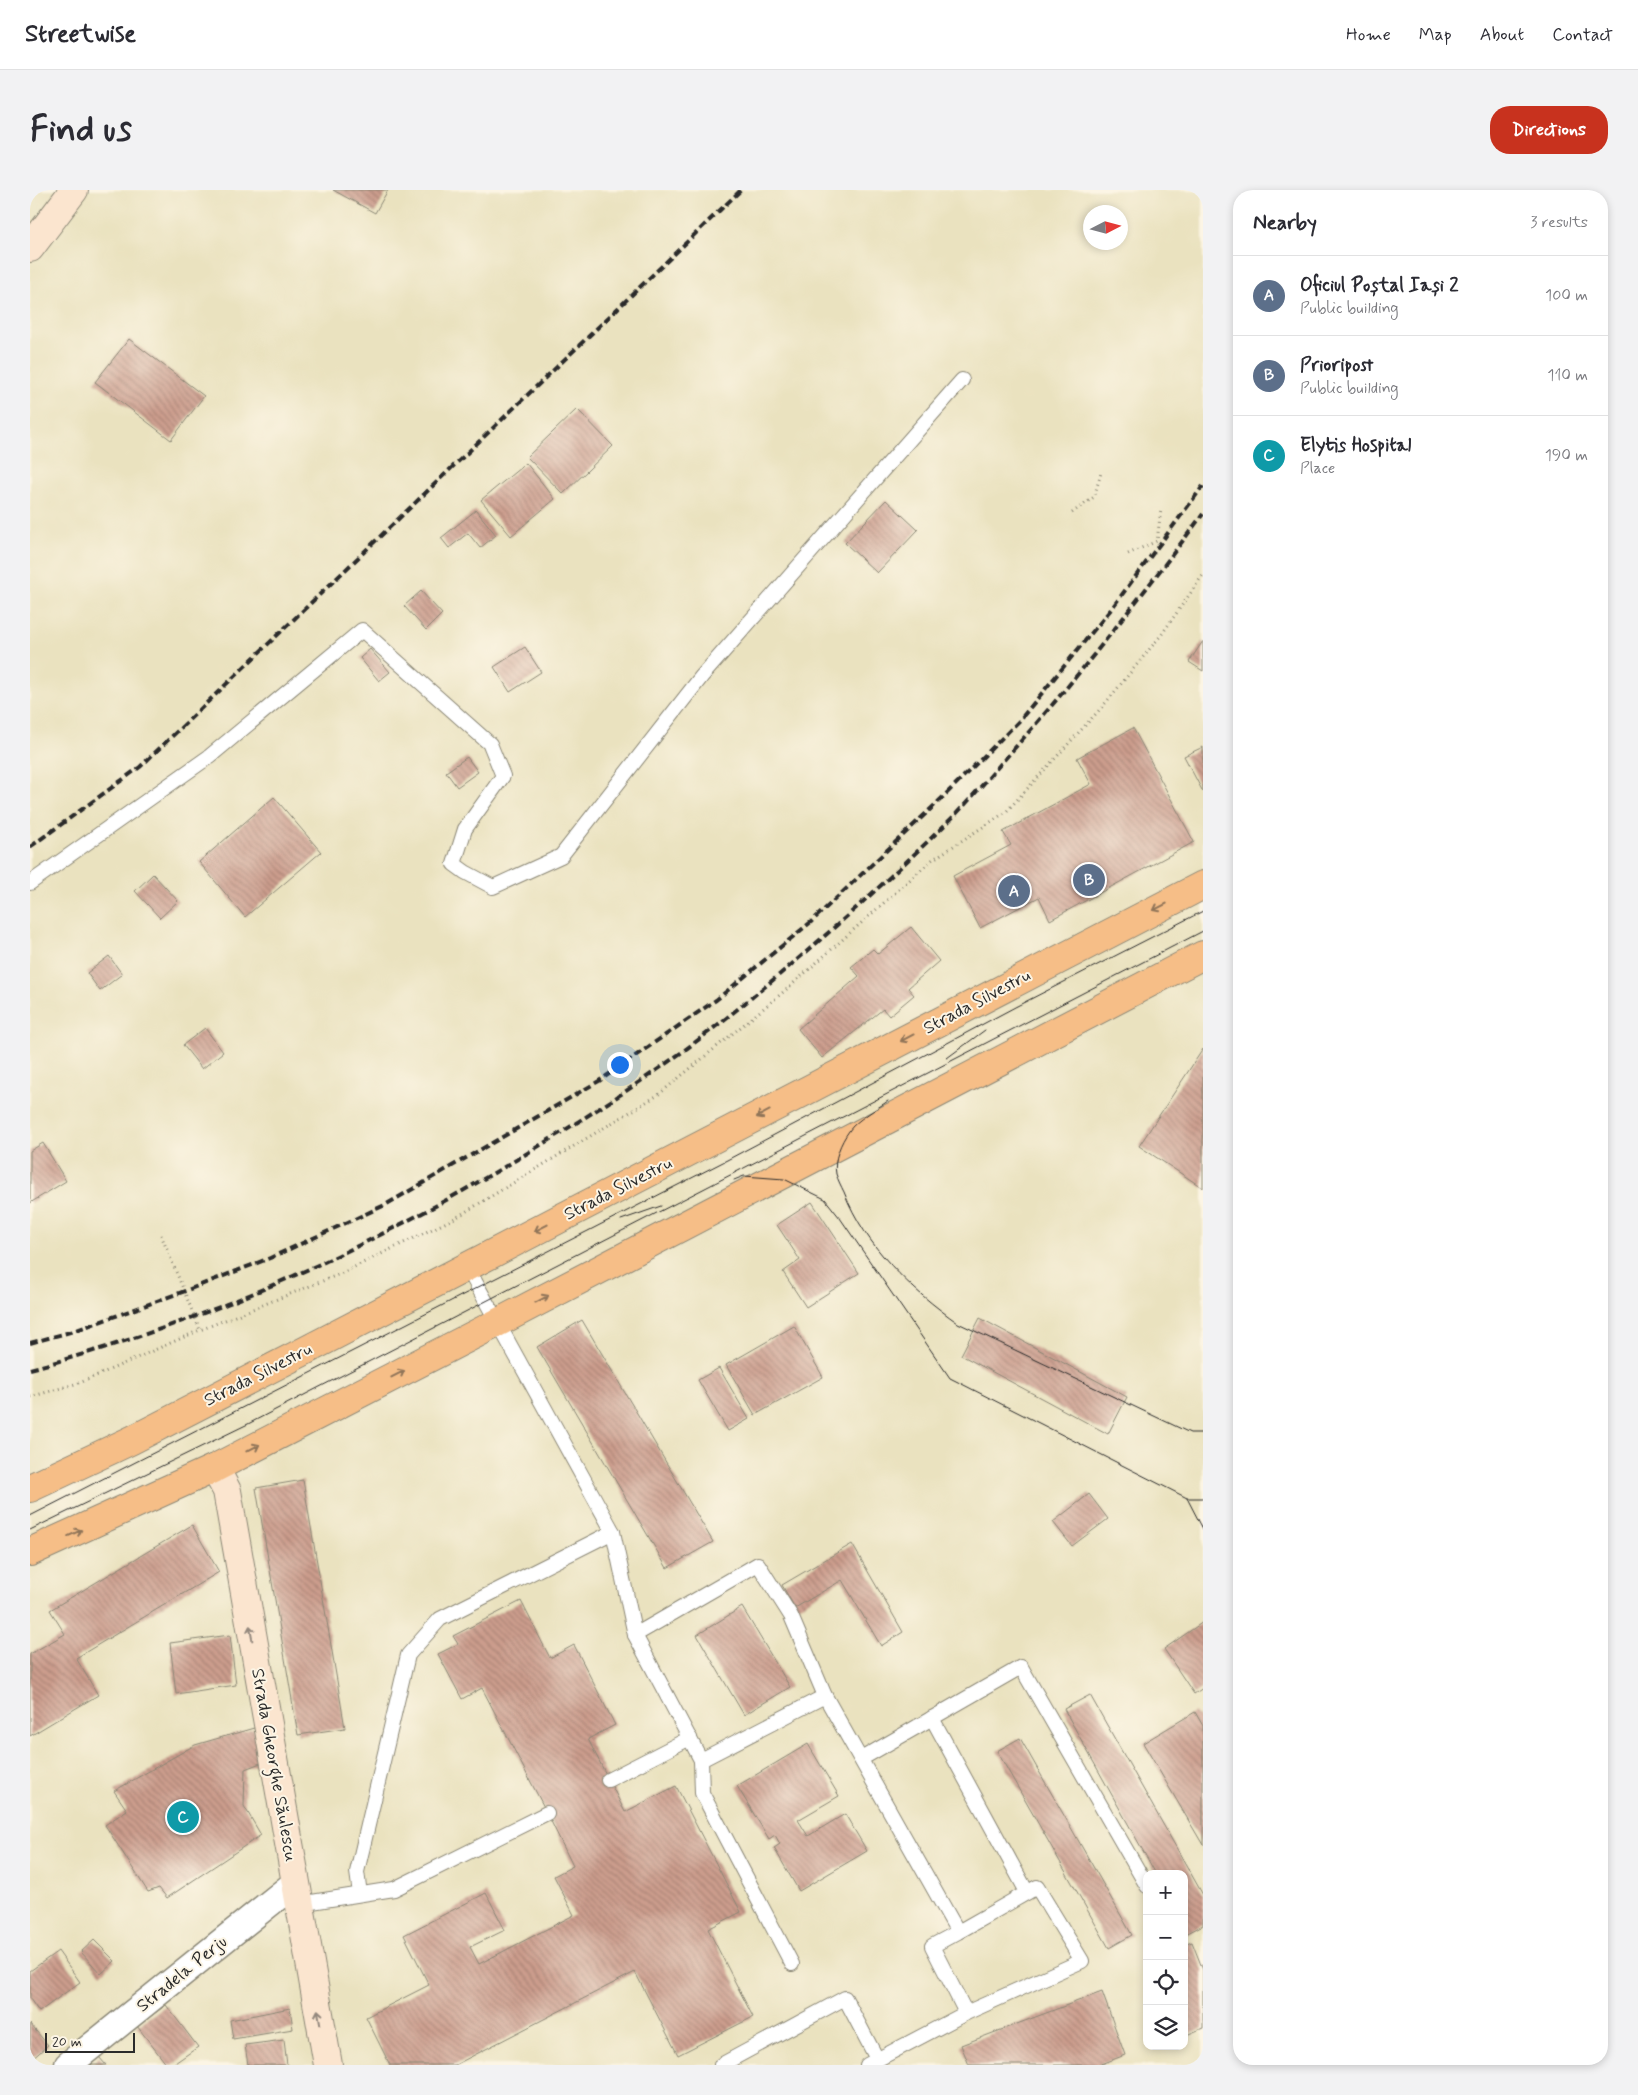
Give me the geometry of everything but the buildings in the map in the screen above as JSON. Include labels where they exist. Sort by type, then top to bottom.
[{"type":"main road","name":"Strada Silvestru","points":[[30,1488],[132,1440],[1203,885]]},
{"type":"main road","points":[[30,1552],[214,1468],[497,1323],[1203,955]]},
{"type":"street","points":[[30,248],[74,190]]},
{"type":"street","name":"Strada Gheorghe Săulescu","points":[[214,1468],[227,1491],[328,2065]]},
{"type":"street","name":"Stradela Perju","points":[[68,2065],[297,1894]]},
{"type":"lane","points":[[30,882],[210,756],[362,630],[490,744],[503,776],[465,829],[454,864],[493,887],[561,856],[702,676],[962,380]]},
{"type":"lane","points":[[467,1267],[613,1532],[635,1635],[701,1760],[702,1793],[792,1964]]},
{"type":"lane","points":[[360,1894],[358,1872],[408,1656],[440,1619],[613,1532]]},
{"type":"lane","points":[[635,1635],[758,1564],[791,1616],[825,1696],[958,1932]]},
{"type":"lane","points":[[861,1759],[1021,1667],[1143,1879]]},
{"type":"lane","points":[[701,1760],[825,1696]]},
{"type":"lane","points":[[932,1718],[1027,1892]]},
{"type":"lane","points":[[608,1780],[690,1738]]},
{"type":"lane","points":[[297,1894],[360,1894],[394,1889],[547,1813]]},
{"type":"lane","points":[[721,2065],[845,1998],[872,2062],[966,2013],[1082,1961],[1037,1887],[932,1946],[966,2013]]},
{"type":"path","points":[[1072,513],[1094,497],[1100,473]]},
{"type":"path","points":[[1128,554],[1157,541],[1161,509]]},
{"type":"path","points":[[30,1398],[82,1382],[200,1330],[340,1274],[457,1217],[658,1095],[787,989],[932,860],[1006,812],[1103,706],[1162,634],[1203,575]]},
{"type":"path","points":[[161,1235],[200,1330]]},
{"type":"tram line","points":[[30,1516],[727,1160],[1017,1006],[1203,911]]},
{"type":"tram line","points":[[30,1530],[248,1424],[1203,931]]},
{"type":"tram line","points":[[947,1058],[985,1030]]},
{"type":"tram line","points":[[888,1101],[852,1127],[841,1146],[835,1169],[853,1212],[864,1231],[891,1265],[923,1296],[958,1323],[1190,1433],[1203,1433]]},
{"type":"tram line","points":[[734,1180],[744,1176],[784,1179],[825,1199],[950,1378],[1187,1498],[1203,1529]]},
{"type":"tram line","points":[[621,1220],[661,1206]]},
{"type":"tram line","points":[[1187,1498],[1203,1498]]},
{"type":"railway","points":[[30,847],[140,767],[741,190]]},
{"type":"railway","points":[[30,1343],[74,1331],[270,1258],[385,1205],[599,1081],[716,1000],[811,922],[938,802],[1019,721],[1112,608],[1203,486]]},
{"type":"railway","points":[[30,1369],[97,1350],[163,1328],[293,1276],[356,1247],[479,1182],[582,1119],[666,1064],[770,983],[893,874],[960,810],[1086,664],[1134,605],[1203,514]]},
{"type":"place","name":"Prioripost","points":[[1089,880]]},
{"type":"place","name":"Oficiul Poștal Iași 2","points":[[1014,891]]},
{"type":"place","name":"Elytis Hospital","points":[[183,1817]]}]
